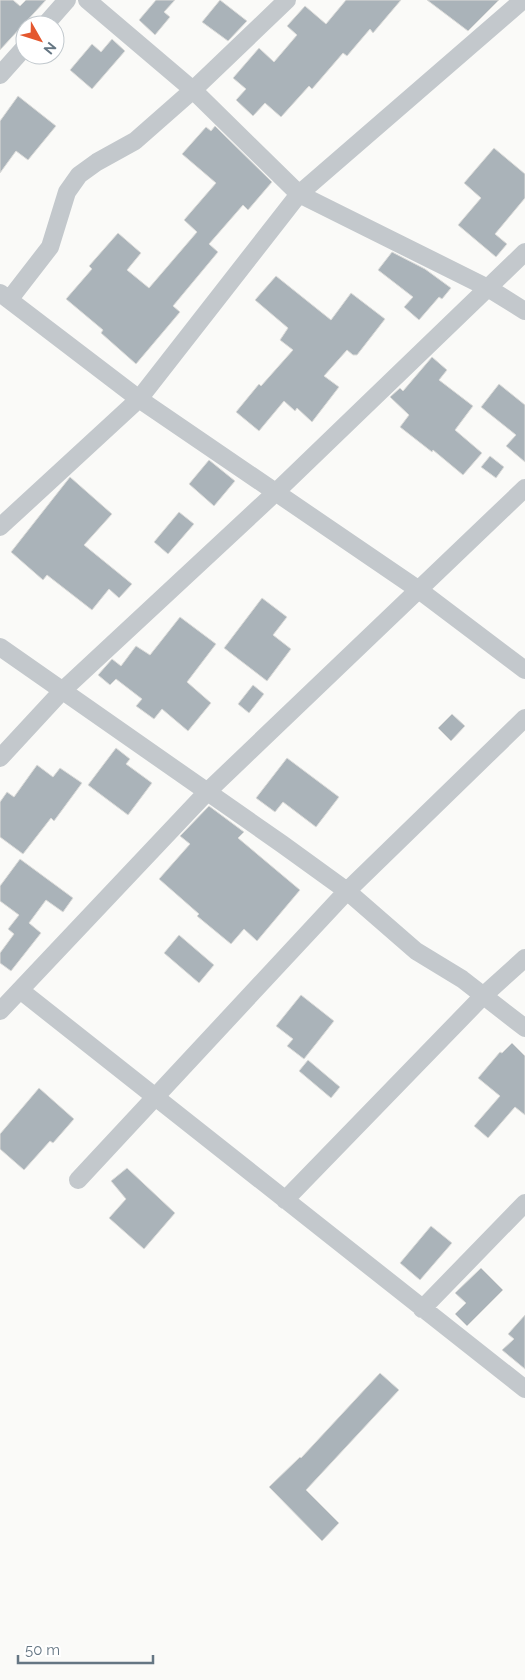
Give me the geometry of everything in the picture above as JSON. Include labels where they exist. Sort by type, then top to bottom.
[{"type":"street","points":[[54,15],[67,0]]},
{"type":"street","points":[[88,0],[193,90],[299,194],[488,288],[525,311]]},
{"type":"street","points":[[287,0],[193,90],[135,141],[97,162],[79,175],[67,192],[50,247],[4,297],[139,399],[419,590],[525,670]]},
{"type":"street","points":[[0,527],[139,399],[299,194],[524,0]]},
{"type":"street","points":[[0,75],[15,58]]},
{"type":"street","points":[[0,758],[62,691],[276,492],[525,252]]},
{"type":"street","points":[[0,1010],[207,792],[525,488]]},
{"type":"street","points":[[0,646],[347,891],[416,951],[462,978],[525,1028]]},
{"type":"street","points":[[78,1180],[347,891],[525,718]]},
{"type":"street","points":[[285,1200],[483,996],[525,958]]},
{"type":"street","points":[[20,990],[525,1389]]},
{"type":"street","points":[[422,1309],[525,1202]]},
{"type":"building","points":[[0,0],[13,0],[20,6],[26,0],[46,0],[32,15],[15,15],[15,34],[0,50]]},
{"type":"building","points":[[156,0],[175,0],[164,12],[170,17],[155,35],[139,20]]},
{"type":"building","points":[[220,0],[247,21],[228,41],[202,22]]},
{"type":"building","points":[[346,0],[401,0],[373,33],[370,29],[347,56],[343,53],[312,89],[309,86],[281,117],[265,103],[253,116],[236,100],[246,89],[233,78],[259,48],[274,62],[297,35],[287,26],[305,6],[326,24]]},
{"type":"building","points":[[427,0],[499,0],[468,31]]},
{"type":"building","points":[[112,39],[125,51],[92,89],[70,70],[92,44],[101,52]]},
{"type":"building","points":[[18,96],[56,126],[28,160],[16,151],[0,173],[0,121]]},
{"type":"building","points":[[215,126],[272,182],[248,210],[243,205],[209,244],[218,252],[173,306],[180,312],[136,364],[101,333],[103,330],[66,299],[92,269],[89,266],[118,233],[141,253],[127,270],[149,288],[197,232],[184,220],[216,183],[182,154],[206,127],[211,131]]},
{"type":"building","points":[[494,148],[525,174],[525,198],[495,234],[507,244],[496,257],[458,225],[481,198],[464,183]]},
{"type":"building","points":[[392,252],[425,269],[451,288],[442,299],[439,297],[419,320],[404,307],[413,297],[378,270]]},
{"type":"building","points":[[276,276],[331,320],[351,293],[385,319],[357,355],[353,355],[347,350],[324,376],[339,387],[312,422],[297,408],[295,411],[284,401],[259,431],[236,412],[259,384],[261,386],[293,350],[280,340],[288,328],[255,300]]},
{"type":"building","points":[[432,357],[447,370],[439,380],[473,406],[455,430],[482,453],[463,475],[433,450],[432,452],[400,427],[409,415],[390,397],[400,388],[403,391]]},
{"type":"building","points":[[499,384],[525,405],[525,462],[506,446],[516,435],[481,407]]},
{"type":"building","points":[[490,456],[504,467],[496,478],[481,467]]},
{"type":"building","points":[[209,460],[235,481],[214,506],[189,484]]},
{"type":"building","points":[[70,477],[112,514],[84,545],[132,584],[119,598],[109,589],[92,610],[47,575],[43,580],[11,552]]},
{"type":"building","points":[[179,512],[194,524],[168,554],[154,542]]},
{"type":"building","points":[[262,598],[287,617],[273,635],[291,649],[267,681],[224,648]]},
{"type":"building","points":[[180,617],[216,644],[187,682],[211,703],[188,731],[162,709],[154,719],[136,706],[142,699],[116,679],[110,685],[98,675],[112,659],[121,666],[136,646],[150,655]]},
{"type":"building","points":[[253,685],[264,694],[249,713],[238,704]]},
{"type":"building","points":[[452,714],[465,726],[451,741],[438,728]]},
{"type":"building","points":[[116,748],[130,759],[126,764],[152,783],[128,815],[88,785]]},
{"type":"building","points":[[287,758],[339,797],[316,827],[283,802],[275,812],[256,798]]},
{"type":"building","points":[[37,765],[53,777],[60,768],[82,783],[54,821],[51,818],[23,854],[0,837],[0,802],[7,792],[14,797]]},
{"type":"building","points":[[209,806],[244,832],[238,838],[300,890],[257,941],[244,929],[231,944],[197,916],[199,914],[159,879],[190,844],[180,836]]},
{"type":"building","points":[[20,859],[73,898],[63,912],[46,900],[29,923],[41,933],[11,971],[0,963],[0,953],[14,934],[8,929],[19,915],[0,901],[0,886]]},
{"type":"building","points":[[179,935],[214,965],[199,983],[164,953]]},
{"type":"building","points":[[301,995],[334,1021],[304,1059],[287,1046],[293,1039],[276,1026]]},
{"type":"building","points":[[512,1043],[525,1056],[525,1115],[515,1107],[488,1138],[474,1126],[500,1096],[478,1078],[500,1052],[502,1053]]},
{"type":"building","points":[[308,1060],[340,1087],[331,1098],[299,1071]]},
{"type":"building","points":[[39,1088],[74,1119],[53,1143],[50,1141],[24,1170],[0,1149],[0,1134]]},
{"type":"building","points":[[127,1168],[175,1213],[144,1249],[109,1218],[126,1199],[111,1181]]},
{"type":"building","points":[[431,1226],[452,1243],[420,1280],[400,1263]]},
{"type":"building","points":[[481,1268],[503,1290],[467,1326],[455,1314],[466,1303],[455,1293]]},
{"type":"building","points":[[525,1315],[525,1369],[502,1350],[514,1339],[508,1334]]},
{"type":"building","points":[[380,1373],[399,1390],[306,1490],[339,1523],[322,1541],[269,1487],[301,1458]]}]
